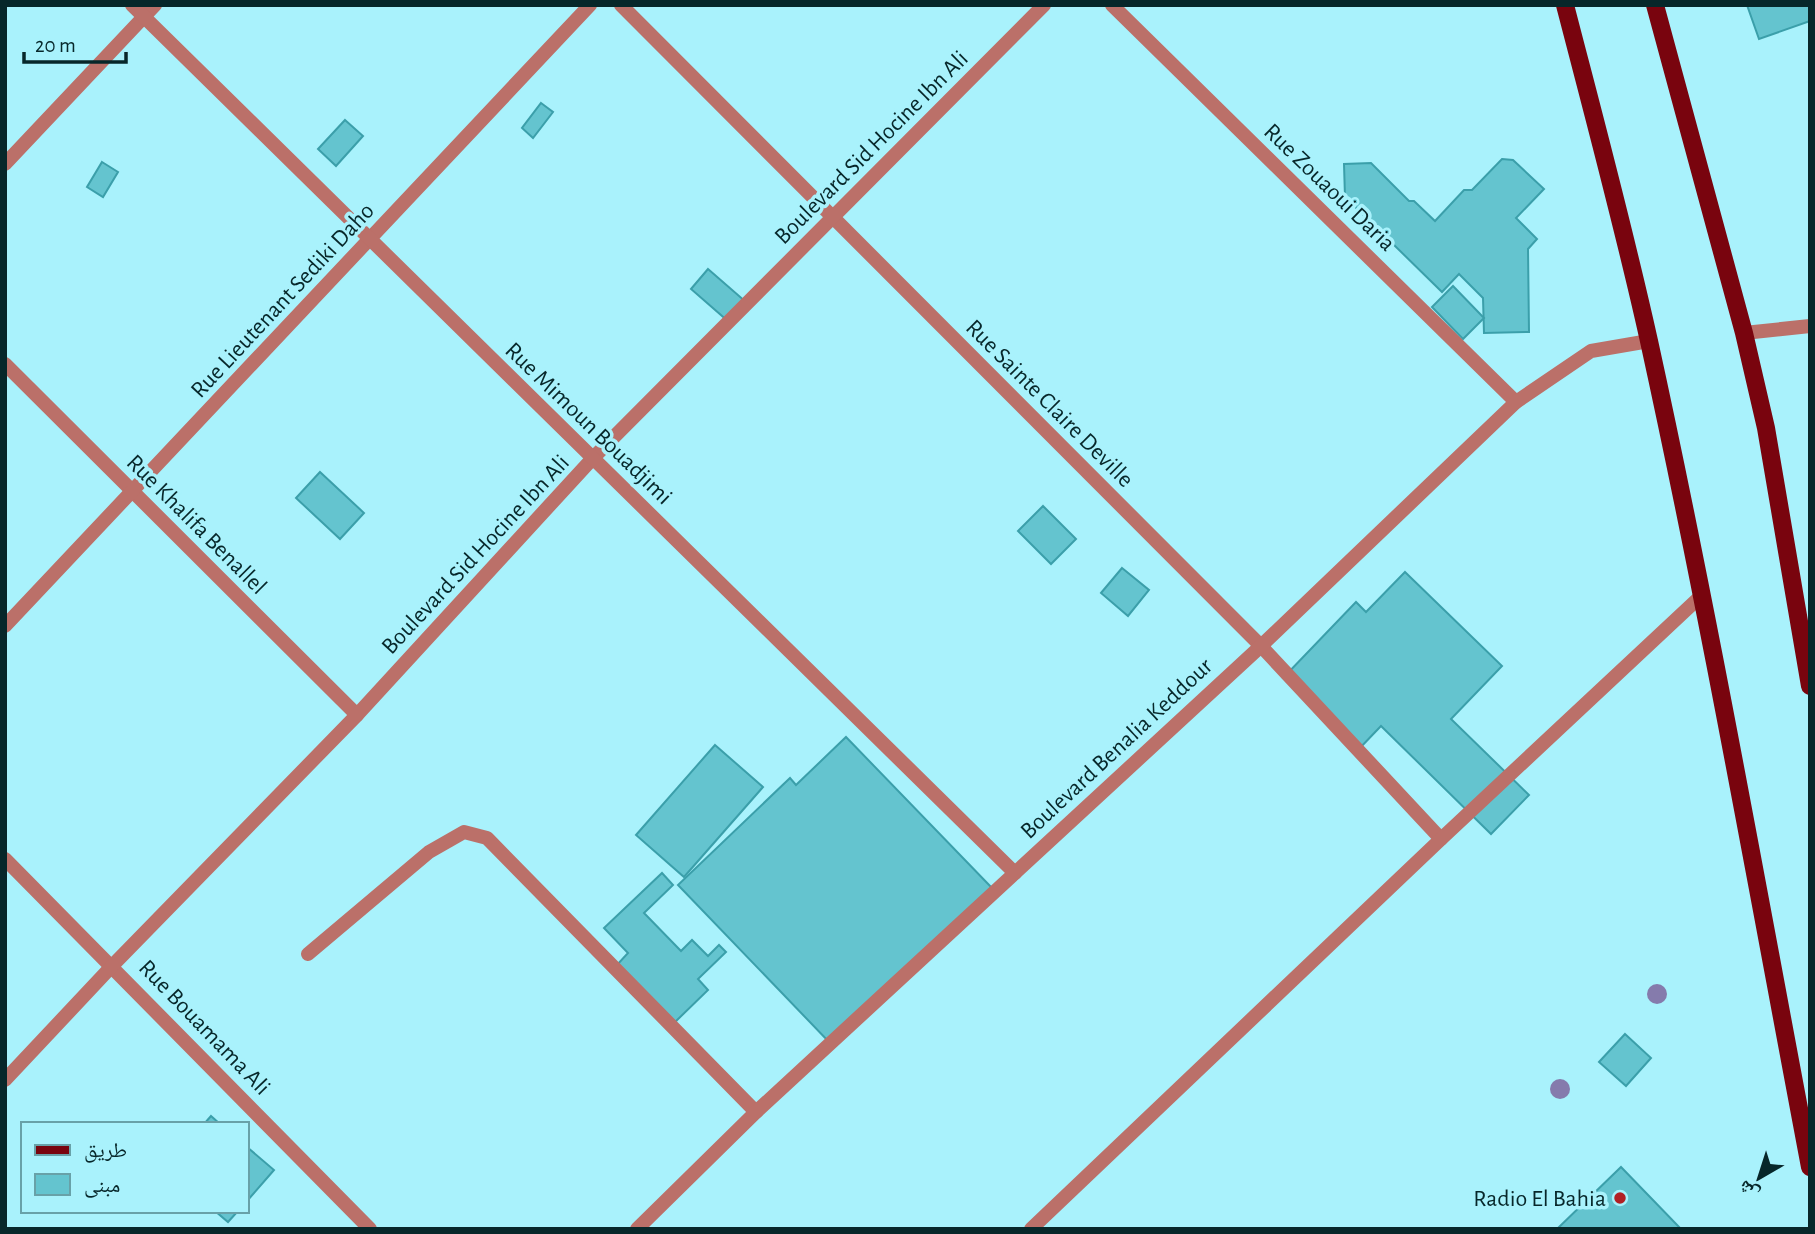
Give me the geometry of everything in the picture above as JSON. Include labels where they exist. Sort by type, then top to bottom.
[{"type":"main road","points":[[1565,5],[1614,191],[1649,341],[1702,595],[1810,1167]]},
{"type":"main road","points":[[1655,5],[1744,333],[1766,428],[1810,686]]},
{"type":"street","name":"Rue Mimoun Bouadjimi","points":[[132,5],[1015,873]]},
{"type":"street","points":[[5,164],[155,5]]},
{"type":"street","name":"Rue Lieutenant Sediki Daho","points":[[5,626],[590,5]]},
{"type":"street","name":"Rue Sainte Claire Deville","points":[[621,5],[1261,646],[1441,839]]},
{"type":"street","name":"Boulevard Sid Hocine Ibn Ali","points":[[5,1080],[357,715],[593,458],[1044,5]]},
{"type":"street","name":"Rue Zouaoui Daria","points":[[1112,5],[1516,402]]},
{"type":"street","points":[[1744,333],[1810,326]]},
{"type":"street","name":"Boulevard Benalia Keddour","points":[[637,1229],[756,1112],[1261,646],[1516,402],[1591,351],[1649,341]]},
{"type":"street","name":"Rue Khalifa Benallel","points":[[5,364],[357,715]]},
{"type":"street","points":[[1031,1229],[1702,595]]},
{"type":"street","points":[[309,954],[429,852],[464,832],[487,838],[756,1112]]},
{"type":"street","name":"Rue Bouamama Ali","points":[[5,859],[370,1229]]},
{"type":"building","points":[[1747,5],[1810,5],[1810,21],[1759,39]]},
{"type":"building","points":[[541,103],[553,112],[533,138],[522,128]]},
{"type":"building","points":[[345,120],[363,136],[336,166],[318,149]]},
{"type":"building","points":[[1502,159],[1513,160],[1544,189],[1516,218],[1537,239],[1528,249],[1529,332],[1484,333],[1483,298],[1459,274],[1442,292],[1345,197],[1344,164],[1371,163],[1409,201],[1414,201],[1435,221],[1464,190],[1472,190]]},
{"type":"building","points":[[102,162],[118,172],[103,197],[87,187]]},
{"type":"building","points":[[708,269],[746,302],[729,322],[691,289]]},
{"type":"building","points":[[1453,286],[1484,318],[1463,339],[1432,307]]},
{"type":"building","points":[[320,472],[364,513],[340,539],[296,498]]},
{"type":"building","points":[[1043,506],[1076,539],[1051,564],[1018,531]]},
{"type":"building","points":[[1122,568],[1149,590],[1128,616],[1101,593]]},
{"type":"building","points":[[1405,572],[1502,666],[1451,719],[1529,795],[1491,834],[1381,726],[1357,751],[1283,678],[1356,602],[1366,612]]},
{"type":"building","points":[[846,737],[993,889],[831,1044],[678,885],[790,778],[796,785]]},
{"type":"building","points":[[715,745],[763,787],[684,877],[636,835]]},
{"type":"building","points":[[662,873],[673,885],[644,913],[681,951],[692,940],[708,956],[719,945],[726,952],[698,979],[708,990],[673,1024],[616,966],[628,953],[604,928]]},
{"type":"building","points":[[1625,1034],[1651,1058],[1626,1086],[1599,1062]]},
{"type":"building","points":[[211,1116],[218,1122],[206,1122]]},
{"type":"building","points":[[248,1148],[274,1170],[248,1200]]},
{"type":"building","name":"Radio El Bahia","points":[[1621,1167],[1681,1229],[1557,1229]]},
{"type":"building","points":[[217,1213],[236,1213],[228,1222]]},
{"type":"place","name":"Radio El Bahia","points":[[1620,1198]]}]
